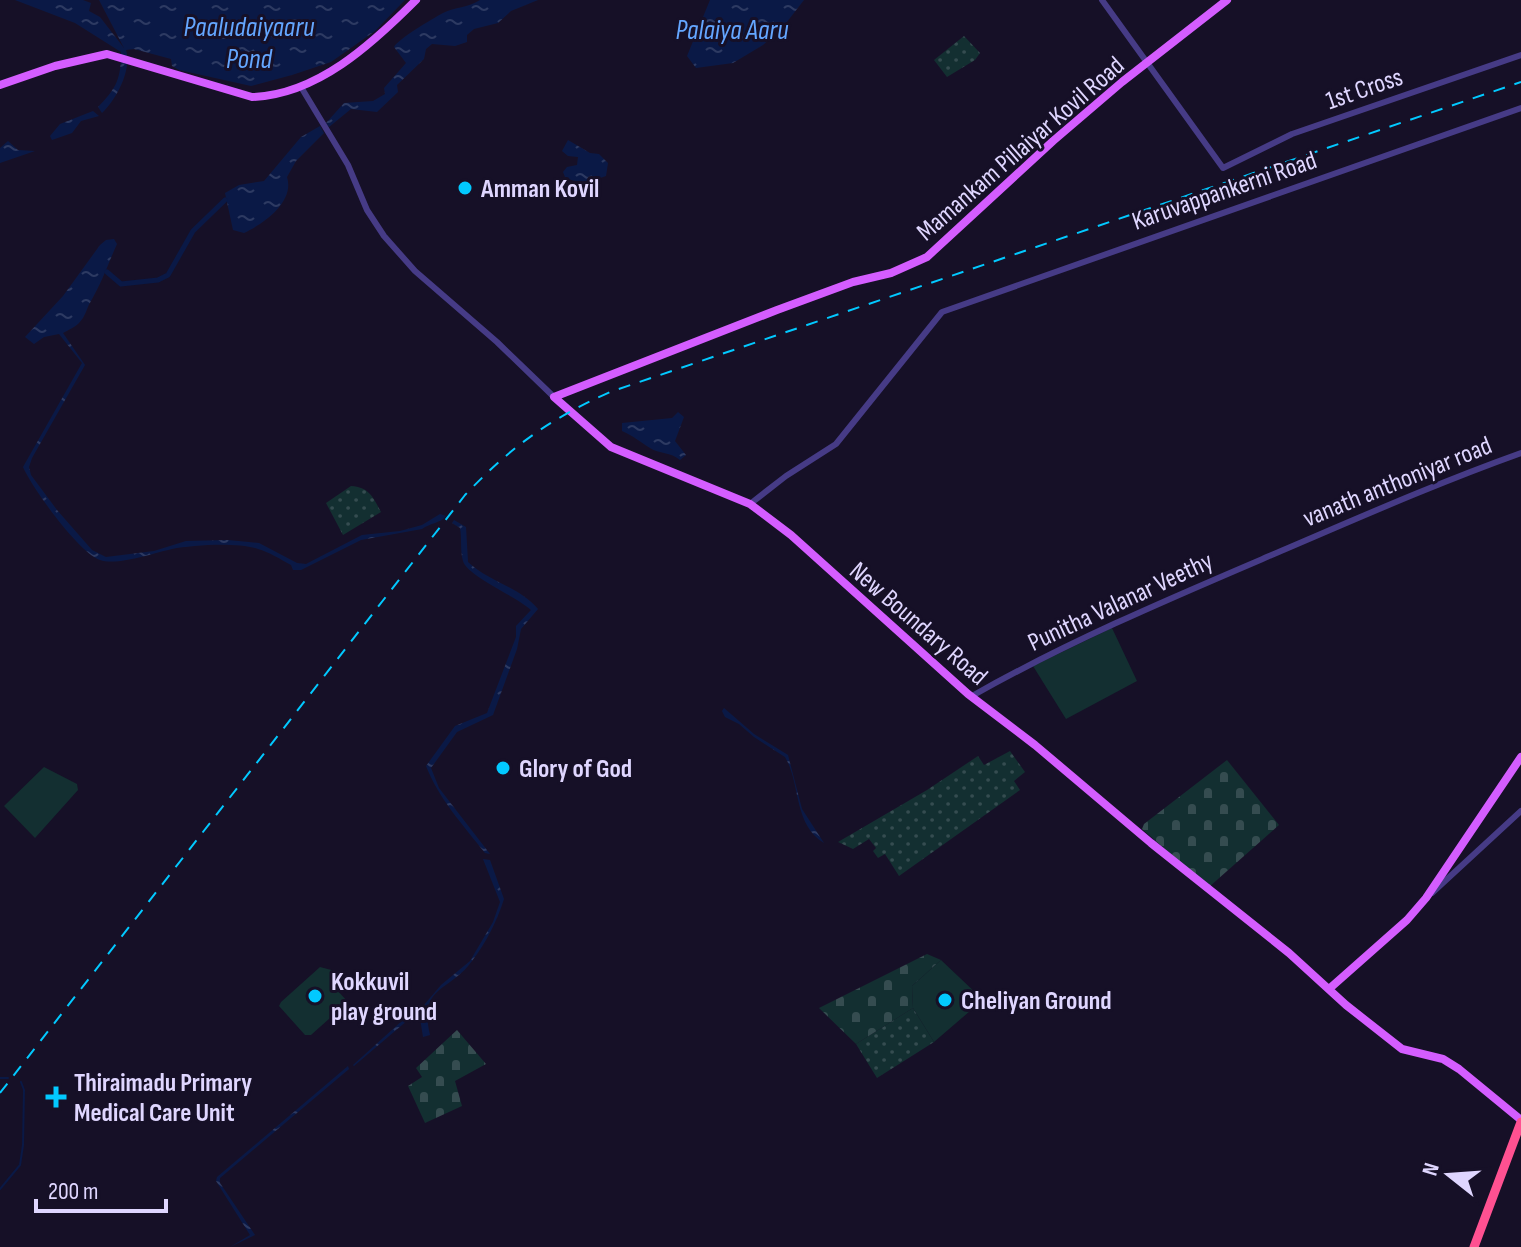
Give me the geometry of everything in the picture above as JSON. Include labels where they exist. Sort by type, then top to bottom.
[{"type":"highway","points":[[1474,1247],[1521,1121]]},
{"type":"main road","points":[[0,85],[55,66],[107,54],[252,97],[276,96],[301,87],[360,51],[416,0]]},
{"type":"main road","name":"Mamankam Pillaiyar Kovil Road","points":[[554,397],[777,310],[853,282],[891,273],[927,257],[1053,141],[1227,0]]},
{"type":"main road","name":"New Boundary Road","points":[[554,397],[611,447],[750,504],[791,535],[972,696],[1289,953],[1402,1049],[1443,1059],[1521,1121]]},
{"type":"main road","points":[[1329,989],[1407,920],[1426,898],[1521,757]]},
{"type":"street","points":[[1102,0],[1147,63]]},
{"type":"street","name":"1st Cross","points":[[1147,63],[1223,168],[1292,134],[1521,55]]},
{"type":"street","name":"New Boundary Road","points":[[301,87],[348,165],[367,210],[384,236],[415,271],[497,342],[554,397]]},
{"type":"street","name":"Karuvappankerni Road","points":[[750,504],[836,444],[942,312],[1521,108]]},
{"type":"street","name":"vanath anthoniyar road","points":[[1288,548],[1521,453]]},
{"type":"street","name":"Punitha Valanar Veethy","points":[[972,696],[1106,628],[1288,548]]},
{"type":"street","points":[[1426,898],[1521,811]]},
{"type":"green space","points":[[964,36],[980,53],[975,60],[947,77],[934,60]]},
{"type":"green space","points":[[351,486],[373,497],[381,512],[343,535],[326,503]]},
{"type":"green space","points":[[1112,628],[1137,681],[1066,719],[1033,666]]},
{"type":"green space","points":[[1010,751],[1025,772],[1014,781],[1020,790],[899,876],[885,854],[878,858],[873,851],[876,848],[869,839],[853,849],[838,842],[978,756],[984,765]]},
{"type":"green space","points":[[1227,760],[1279,825],[1209,887],[1142,829],[1144,824]]},
{"type":"green space","points":[[44,767],[77,784],[78,790],[35,838],[4,806]]},
{"type":"green space","points":[[927,954],[941,960],[912,986],[913,1008],[856,1044],[819,1008]]},
{"type":"green space","name":"Cheliyan Ground","points":[[941,960],[978,995],[977,1005],[934,1042],[913,1008],[912,986]]},
{"type":"green space","name":"Kokkuvil play ground","points":[[320,967],[339,972],[347,981],[337,990],[348,1002],[311,1035],[305,1035],[279,1006]]},
{"type":"green space","points":[[913,1008],[934,1042],[877,1078],[856,1044]]},
{"type":"green space","points":[[457,1030],[486,1064],[455,1081],[462,1106],[425,1123],[408,1086],[422,1077],[416,1068]]},
{"type":"water","name":"Paaludaiyaaru Pond","points":[[15,0],[83,0],[91,3],[89,11],[100,17],[124,48],[99,0],[405,0],[375,31],[331,62],[251,86],[179,70],[172,66],[171,59],[134,49],[126,50],[127,66],[122,83],[102,113],[98,107],[117,82],[121,52],[75,23]]},
{"type":"water","points":[[480,0],[538,0],[511,11],[498,23],[474,29],[467,35],[467,42],[455,46],[432,44],[426,49],[424,59],[397,85],[398,92],[377,112],[351,109],[329,127],[326,123],[344,103],[373,101],[385,94],[384,88],[406,63],[394,47],[402,39],[443,13]]},
{"type":"water","name":"Palaiya Aaru","points":[[710,0],[804,0],[783,27],[763,45],[733,63],[696,68],[687,56]]},
{"type":"water","points":[[93,111],[99,116],[81,121],[72,133],[52,140],[50,136],[60,124]]},
{"type":"water","points":[[320,126],[324,133],[296,161],[287,177],[286,195],[276,211],[244,233],[233,230],[225,193],[239,185],[264,181],[301,137]]},
{"type":"water","points":[[568,140],[590,153],[599,154],[608,163],[606,176],[580,182],[565,177],[563,172],[567,167],[577,165],[578,157],[568,156],[562,151]]},
{"type":"water","points":[[8,141],[18,150],[35,151],[0,163],[0,148]]},
{"type":"water","points":[[114,239],[117,244],[83,318],[63,333],[85,365],[29,467],[31,475],[57,510],[92,550],[106,557],[154,551],[186,541],[228,540],[259,543],[297,563],[306,564],[362,535],[400,531],[422,525],[440,514],[446,516],[422,529],[361,540],[301,570],[293,570],[291,565],[266,552],[239,545],[172,549],[116,561],[100,560],[91,555],[57,519],[23,467],[82,363],[59,334],[44,337],[34,344],[25,337],[63,296],[100,245]]},
{"type":"water","points":[[678,412],[684,417],[675,441],[686,455],[680,460],[654,450],[622,431],[622,423],[672,418]]},
{"type":"water","points":[[454,520],[466,527],[468,562],[531,601],[538,609],[521,629],[493,715],[457,732],[431,768],[439,788],[490,854],[485,853],[452,811],[426,766],[455,726],[487,713],[516,637],[516,626],[531,610],[466,567],[462,557],[460,528],[452,523]]},
{"type":"water","points":[[724,708],[754,734],[788,755],[802,809],[824,843],[814,835],[802,815],[785,757],[725,717]]},
{"type":"water","points":[[483,859],[490,860],[504,899],[491,932],[477,954],[463,971],[432,998],[427,1019],[430,1035],[423,1037],[422,1008],[354,1066],[470,961],[493,922],[500,902]]},
{"type":"water","points":[[348,1066],[349,1069],[220,1178],[220,1183],[255,1235],[230,1247],[250,1235],[216,1181],[217,1177]]},
{"type":"waterway","points":[[107,272],[121,284],[158,280],[168,275],[193,231],[225,200]]},
{"type":"waterway","points":[[0,1078],[8,1078]]},
{"type":"waterway","points":[[0,1189],[20,1165],[24,1090],[21,1082]]},
{"type":"railway","points":[[0,1093],[465,495],[515,448],[549,424],[610,392],[1521,82]]},
{"type":"place","name":"Amman Kovil","points":[[465,188]]},
{"type":"place","name":"Glory of God","points":[[503,768]]},
{"type":"place","name":"Kokkuvil play ground","points":[[315,996]]},
{"type":"place","name":"Cheliyan Ground","points":[[945,1000]]},
{"type":"place","name":"Thiraimadu Primary Medical Care Unit","points":[[56,1097]]}]
